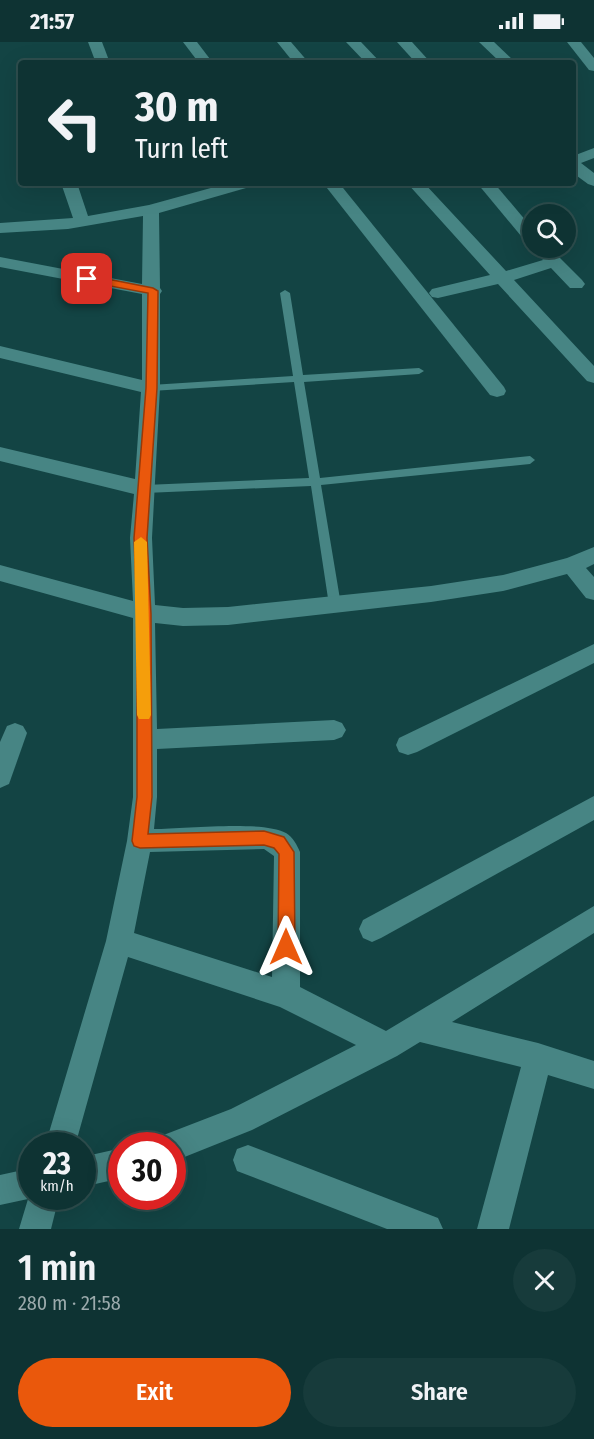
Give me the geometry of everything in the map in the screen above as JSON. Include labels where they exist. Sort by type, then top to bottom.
[{"type":"street","points":[[95,42],[102,60]]},
{"type":"street","points":[[190,42],[204,60]]},
{"type":"street","points":[[284,42],[299,60]]},
{"type":"street","points":[[354,42],[371,60]]},
{"type":"street","points":[[404,42],[421,60]]},
{"type":"street","points":[[486,42],[506,60]]},
{"type":"street","points":[[574,42],[593,64],[576,69]]},
{"type":"street","points":[[576,162],[594,153]]},
{"type":"street","points":[[576,166],[594,182]]},
{"type":"street","points":[[70,186],[82,222]]},
{"type":"street","points":[[189,186],[198,197]]},
{"type":"street","points":[[0,228],[82,222],[151,210],[236,186]]},
{"type":"street","points":[[333,186],[496,392]]},
{"type":"street","points":[[419,186],[594,377]]},
{"type":"street","points":[[488,187],[522,226]]},
{"type":"street","points":[[64,1132],[119,941],[140,841],[145,797],[144,614],[141,538],[152,388],[151,210]]},
{"type":"street","points":[[551,258],[576,284]]},
{"type":"street","points":[[0,262],[153,291]]},
{"type":"street","points":[[438,293],[555,262]]},
{"type":"street","points":[[0,352],[152,388]]},
{"type":"street","points":[[0,454],[145,489]]},
{"type":"street","points":[[0,573],[144,614],[183,617],[228,616],[335,605],[503,583],[572,565],[594,555]]},
{"type":"street","points":[[572,565],[594,592]]},
{"type":"street","points":[[408,745],[594,653]]},
{"type":"street","points":[[144,740],[334,730]]},
{"type":"street","points":[[0,777],[15,733]]},
{"type":"street","points":[[372,929],[594,807]]},
{"type":"street","points":[[140,841],[264,838],[279,842],[286,852],[286,995]]},
{"type":"street","points":[[186,1143],[282,1099],[399,1041],[417,1027],[594,918]]},
{"type":"street","points":[[119,941],[286,995],[387,1046]]},
{"type":"street","points":[[417,1027],[594,1075]]},
{"type":"street","points":[[493,1229],[538,1058]]},
{"type":"street","points":[[248,1160],[427,1229]]},
{"type":"street","points":[[0,1190],[18,1186]]},
{"type":"street","points":[[35,1229],[40,1210]]},
{"type":"lane","points":[[285,294],[335,605]]},
{"type":"lane","points":[[152,388],[419,370]]},
{"type":"lane","points":[[145,489],[315,482],[530,460]]},
{"type":"slow traffic","points":[[141,542],[144,715]]},
{"type":"route","points":[[87,279],[153,291],[152,388],[141,538],[144,614],[145,797],[140,841],[264,838],[279,842],[286,852],[286,947]]}]
